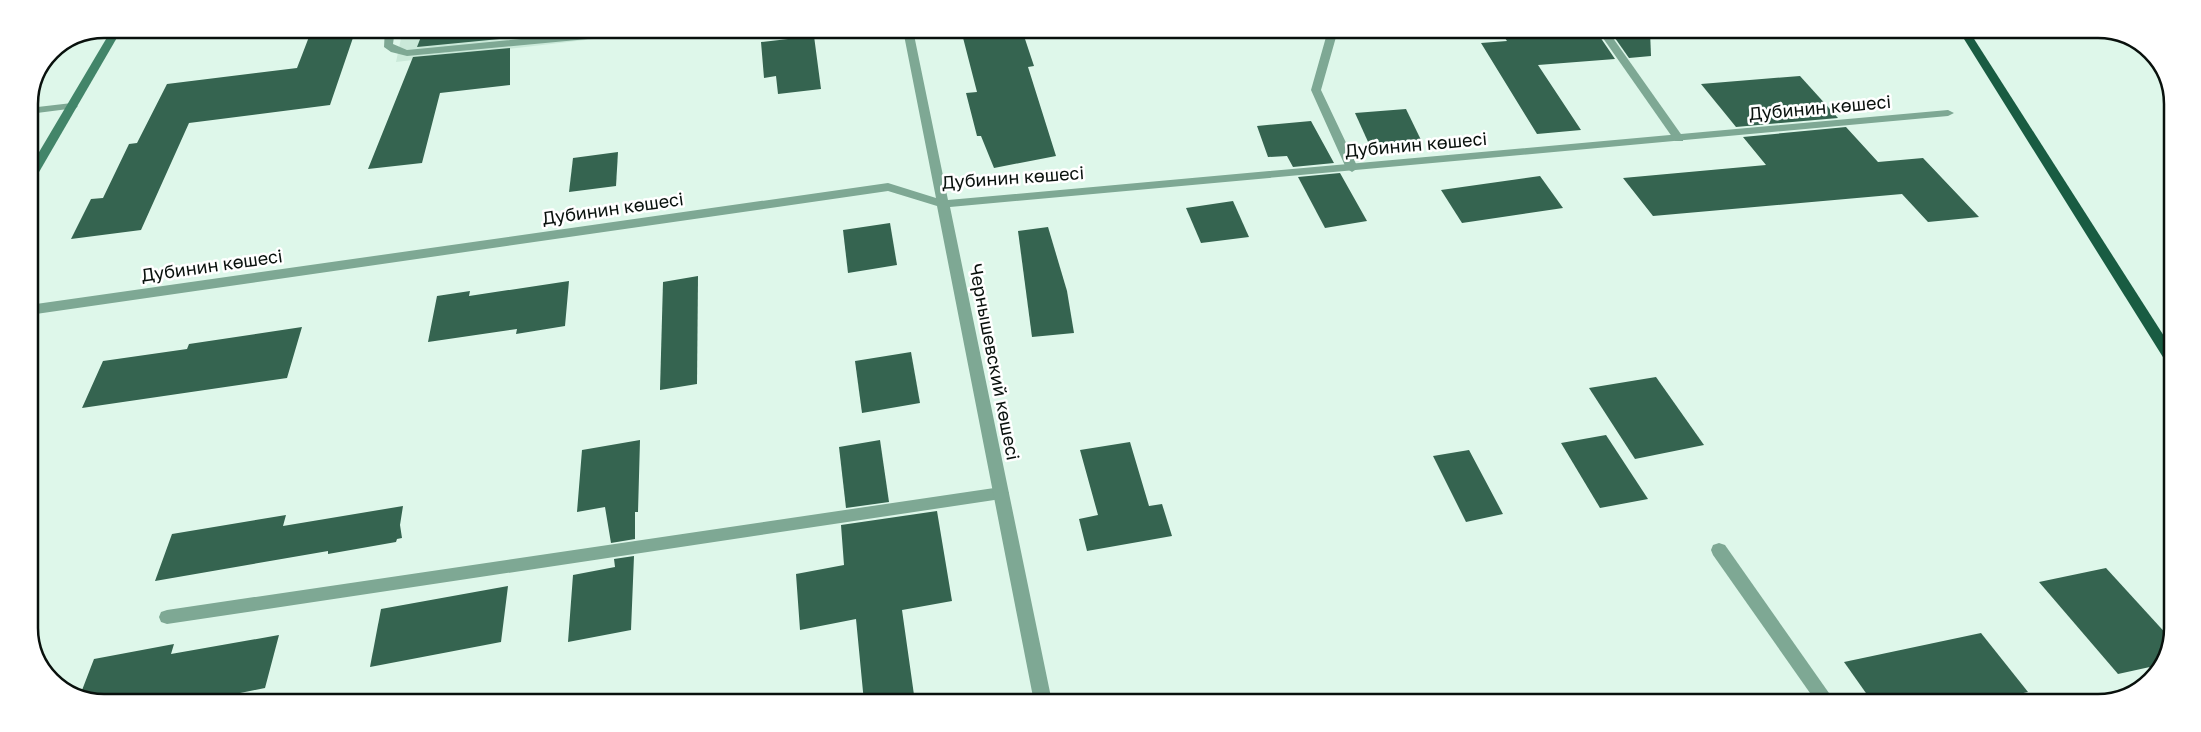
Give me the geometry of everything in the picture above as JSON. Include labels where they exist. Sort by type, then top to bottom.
[{"type":"highway","points":[[1968,38],[2163,346]]},
{"type":"main road","points":[[38,164],[112,38]]},
{"type":"street","points":[[387,38],[388,45],[395,50],[407,53],[573,38]]},
{"type":"street","name":"Чернышевский көшесі","points":[[910,38],[1041,694]]},
{"type":"street","points":[[1330,38],[1316,90],[1352,168]]},
{"type":"street","points":[[38,109],[72,106]]},
{"type":"street","name":"Дубинин көшесі","points":[[38,309],[888,187],[943,204],[1679,139],[1948,113]]},
{"type":"street","points":[[167,617],[1001,493]]},
{"type":"street","points":[[1719,550],[1821,694]]},
{"type":"lane","points":[[1608,38],[1679,139]]},
{"type":"shaded area","points":[[401,38],[603,38],[396,62]]},
{"type":"building","points":[[309,38],[353,38],[330,105],[189,123],[141,230],[71,239],[91,199],[103,198],[129,144],[137,143],[167,84],[297,68]]},
{"type":"building","points":[[420,38],[510,38],[417,47]]},
{"type":"building","points":[[814,38],[821,89],[778,94],[776,76],[764,78],[761,42]]},
{"type":"building","points":[[963,38],[1025,38],[1034,66],[1028,67],[1056,156],[994,168],[981,136],[977,136],[966,93],[977,92]]},
{"type":"building","points":[[1505,38],[1601,38],[1615,59],[1538,65],[1581,130],[1537,134],[1481,43],[1507,41]]},
{"type":"building","points":[[1615,38],[1650,38],[1651,56],[1629,58]]},
{"type":"building","points":[[510,48],[510,85],[440,93],[422,163],[368,169],[413,57]]},
{"type":"building","points":[[1800,76],[1838,118],[1736,127],[1701,84]]},
{"type":"building","points":[[1406,109],[1421,140],[1369,144],[1355,113]]},
{"type":"building","points":[[1311,121],[1334,163],[1293,167],[1287,156],[1268,157],[1257,126]]},
{"type":"building","points":[[1846,127],[1878,162],[1923,158],[1979,217],[1928,222],[1902,194],[1653,216],[1623,178],[1766,165],[1743,137]]},
{"type":"building","points":[[618,152],[616,186],[569,192],[573,158]]},
{"type":"building","points":[[1340,173],[1367,221],[1325,228],[1298,177]]},
{"type":"building","points":[[1540,176],[1563,208],[1462,223],[1441,190]]},
{"type":"building","points":[[1233,201],[1249,237],[1201,243],[1186,208]]},
{"type":"building","points":[[890,223],[897,265],[848,273],[843,230]]},
{"type":"building","points":[[1048,227],[1067,291],[1074,333],[1032,337],[1018,231]]},
{"type":"building","points":[[698,276],[697,384],[660,390],[663,282]]},
{"type":"building","points":[[569,281],[565,326],[516,334],[517,329],[428,342],[437,296],[470,291],[469,296]]},
{"type":"building","points":[[302,327],[287,378],[82,408],[103,361],[187,349],[189,344]]},
{"type":"building","points":[[911,352],[920,403],[862,413],[855,361]]},
{"type":"building","points":[[1656,377],[1704,445],[1635,459],[1589,388]]},
{"type":"building","points":[[1606,435],[1648,499],[1600,508],[1561,443]]},
{"type":"building","points":[[640,440],[638,512],[635,512],[635,539],[611,543],[605,507],[577,512],[582,450]]},
{"type":"building","points":[[880,440],[889,502],[846,508],[839,447]]},
{"type":"building","points":[[1130,442],[1149,506],[1162,504],[1172,536],[1087,551],[1079,519],[1098,515],[1080,450]]},
{"type":"building","points":[[1469,450],[1503,514],[1466,522],[1433,456]]},
{"type":"building","points":[[403,506],[400,525],[402,538],[397,539],[396,542],[328,554],[328,551],[155,581],[172,534],[286,515],[283,526]]},
{"type":"building","points":[[937,511],[952,601],[902,610],[914,694],[863,694],[856,619],[800,630],[796,574],[844,565],[841,525]]},
{"type":"building","points":[[634,556],[631,630],[568,642],[573,575],[615,567],[614,559]]},
{"type":"building","points":[[2106,568],[2164,631],[2161,646],[2151,667],[2118,674],[2039,582]]},
{"type":"building","points":[[508,586],[501,642],[370,667],[381,609]]},
{"type":"building","points":[[1981,633],[2028,692],[2019,694],[1867,694],[1844,662]]},
{"type":"building","points":[[279,635],[265,688],[235,694],[95,694],[82,690],[94,659],[174,644],[171,654]]}]
